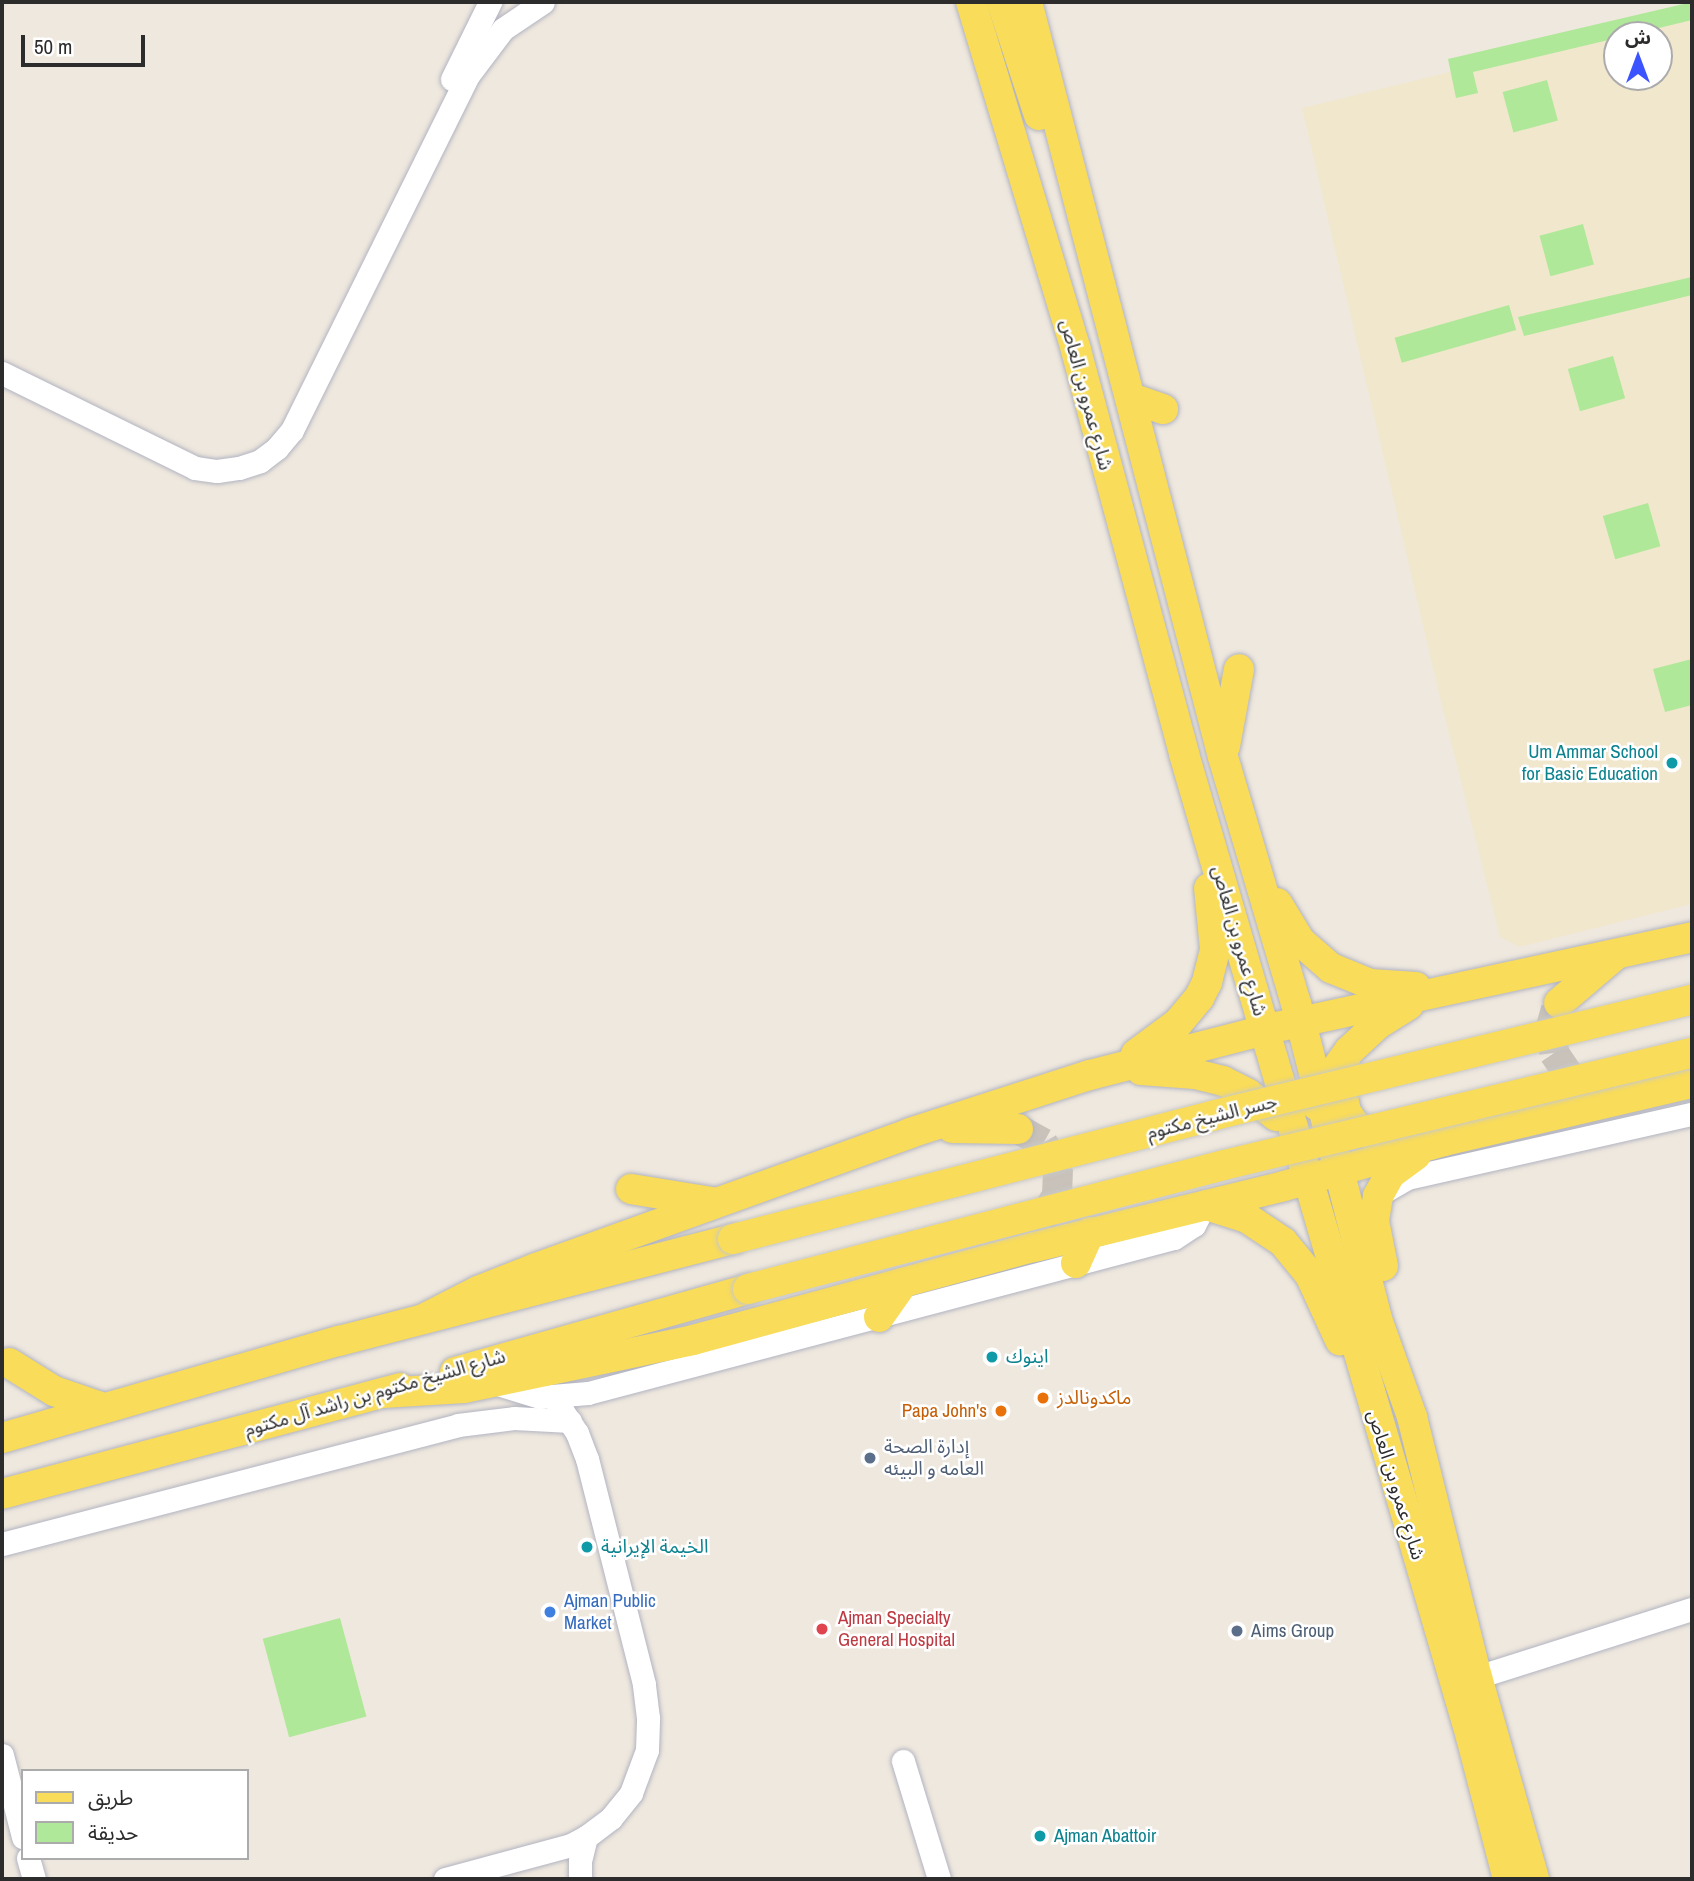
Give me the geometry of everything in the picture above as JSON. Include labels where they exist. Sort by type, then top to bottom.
[{"type":"main road","points":[[954,2],[975,58],[996,84]]},
{"type":"main road","name":"شارع عمرو بن العاص","points":[[971,2],[1076,350],[1184,754],[1210,838]]},
{"type":"main road","points":[[1002,2],[1041,122],[1065,151]]},
{"type":"main road","name":"شارع عمرو بن العاص","points":[[1027,2],[1249,848],[1287,1021],[1303,1113],[1310,1179],[1362,1368],[1471,1737],[1508,1879]]},
{"type":"main road","points":[[1042,2],[1052,42],[1046,69]]},
{"type":"main road","points":[[1131,398],[1163,410]]},
{"type":"main road","points":[[1223,757],[1239,669]]},
{"type":"main road","points":[[1210,838],[1221,850],[1235,880],[1287,1021]]},
{"type":"main road","points":[[1113,1069],[1178,1023],[1199,998],[1207,982],[1215,949],[1208,869],[1210,838]]},
{"type":"main road","points":[[1249,848],[1292,930],[1310,951],[1331,968],[1351,978],[1382,985],[1441,990]]},
{"type":"main road","points":[[2,1438],[423,1319],[507,1279],[715,1202],[910,1133],[1113,1069],[1287,1021],[1692,937]]},
{"type":"main road","points":[[1559,1003],[1585,978],[1619,953]]},
{"type":"main road","points":[[1205,1205],[1228,1194],[1255,1170],[1275,1140],[1303,1113],[1349,1051],[1378,1024],[1441,990]]},
{"type":"main road","name":"جسر الشيخ مكتوم","points":[[423,1319],[1215,1115],[1692,1000]]},
{"type":"main road","points":[[1349,1051],[1340,1081],[1346,1111],[1355,1125],[1382,1142]]},
{"type":"main road","name":"شارع الشيخ مكتوم بن راشد آل مكتوم","points":[[2,1494],[383,1393],[748,1289],[1224,1165],[1692,1053]]},
{"type":"main road","points":[[1113,1069],[1209,1077],[1350,1133],[1382,1142],[1404,1144],[1444,1141]]},
{"type":"main road","points":[[383,1393],[437,1391],[491,1382],[693,1340],[1090,1232],[1310,1179],[1444,1141],[1692,1083]]},
{"type":"main road","points":[[1590,1087],[1633,1097]]},
{"type":"main road","points":[[1303,1113],[1340,1170]]},
{"type":"main road","points":[[910,1133],[964,1127],[1018,1129]]},
{"type":"main road","points":[[1390,1359],[1395,1322],[1374,1221],[1378,1196],[1383,1183],[1398,1166],[1444,1141]]},
{"type":"main road","name":"شارع عمرو بن العاص","points":[[1340,1170],[1367,1285],[1415,1429],[1477,1677],[1534,1879]]},
{"type":"main road","points":[[631,1189],[715,1202]]},
{"type":"main road","points":[[1205,1205],[1247,1218],[1283,1242],[1310,1275],[1339,1338],[1362,1368]]},
{"type":"main road","points":[[978,1262],[1041,1220]]},
{"type":"main road","points":[[1076,1263],[1090,1232]]},
{"type":"main road","points":[[879,1317],[904,1283]]},
{"type":"main road","points":[[9,1363],[54,1391],[104,1408]]},
{"type":"street","points":[[437,135],[436,119],[441,104],[490,2]]},
{"type":"street","points":[[2,373],[195,468],[217,471],[260,461],[277,448],[292,430],[437,135],[484,50],[503,29],[543,2]]},
{"type":"street","points":[[1378,1196],[1407,1178],[1692,1114]]},
{"type":"street","points":[[491,1382],[527,1394],[554,1398],[588,1393],[1182,1235],[1194,1225],[1205,1205]]},
{"type":"street","points":[[445,1879],[571,1845],[586,1837],[611,1818],[634,1786],[647,1750],[645,1684],[587,1459],[570,1421],[554,1398]]},
{"type":"street","points":[[2,1544],[458,1425],[514,1418],[570,1421]]},
{"type":"street","points":[[1477,1677],[1692,1609]]},
{"type":"street","points":[[2,1755],[21,1829]]},
{"type":"street","points":[[903,1761],[939,1879]]},
{"type":"street","points":[[580,1879],[580,1861],[586,1837]]},
{"type":"street","points":[[29,1860],[34,1879]]},
{"type":"shaded area","points":[[1692,13],[1692,904],[1519,947],[1500,937],[1441,702],[1302,108],[1603,35],[1603,91],[1673,91],[1673,21],[1659,21]]},
{"type":"green space","points":[[1692,2],[1692,20],[1673,25],[1673,21],[1611,21]]},
{"type":"green space","points":[[1603,23],[1603,41],[1473,72],[1478,93],[1456,98],[1448,59]]},
{"type":"green space","points":[[1547,80],[1558,121],[1513,132],[1503,92]]},
{"type":"green space","points":[[1583,224],[1594,265],[1550,276],[1540,236]]},
{"type":"green space","points":[[1692,277],[1692,295],[1524,336],[1518,317]]},
{"type":"green space","points":[[1509,305],[1516,330],[1402,363],[1395,338]]},
{"type":"green space","points":[[1613,356],[1625,398],[1580,411],[1568,369]]},
{"type":"green space","points":[[1648,503],[1660,546],[1615,559],[1603,516]]},
{"type":"green space","points":[[1692,659],[1692,705],[1665,712],[1653,669]]},
{"type":"green space","points":[[340,1618],[366,1717],[289,1737],[263,1639]]},
{"type":"tunnel","points":[[1556,1009],[1551,1027],[1554,1053],[1568,1074],[1590,1087]]},
{"type":"tunnel","points":[[1018,1129],[1043,1143],[1058,1168],[1057,1196],[1041,1220]]},
{"type":"place","name":"Um Ammar School for Basic Education","points":[[1672,763]]},
{"type":"place","name":"اينوك","points":[[992,1357]]},
{"type":"place","name":"ماكدونالدز","points":[[1043,1398]]},
{"type":"place","name":"Papa John's","points":[[1001,1411]]},
{"type":"place","name":"إدارة الصحة العامه و البيئه","points":[[870,1458]]},
{"type":"place","name":"الخيمة الإيرانية","points":[[587,1547]]},
{"type":"place","name":"Ajman Public Market","points":[[550,1612]]},
{"type":"place","name":"Ajman Specialty General Hospital","points":[[822,1629]]},
{"type":"place","name":"Aims Group","points":[[1237,1631]]},
{"type":"place","name":"Ajman Abattoir","points":[[1040,1836]]}]
